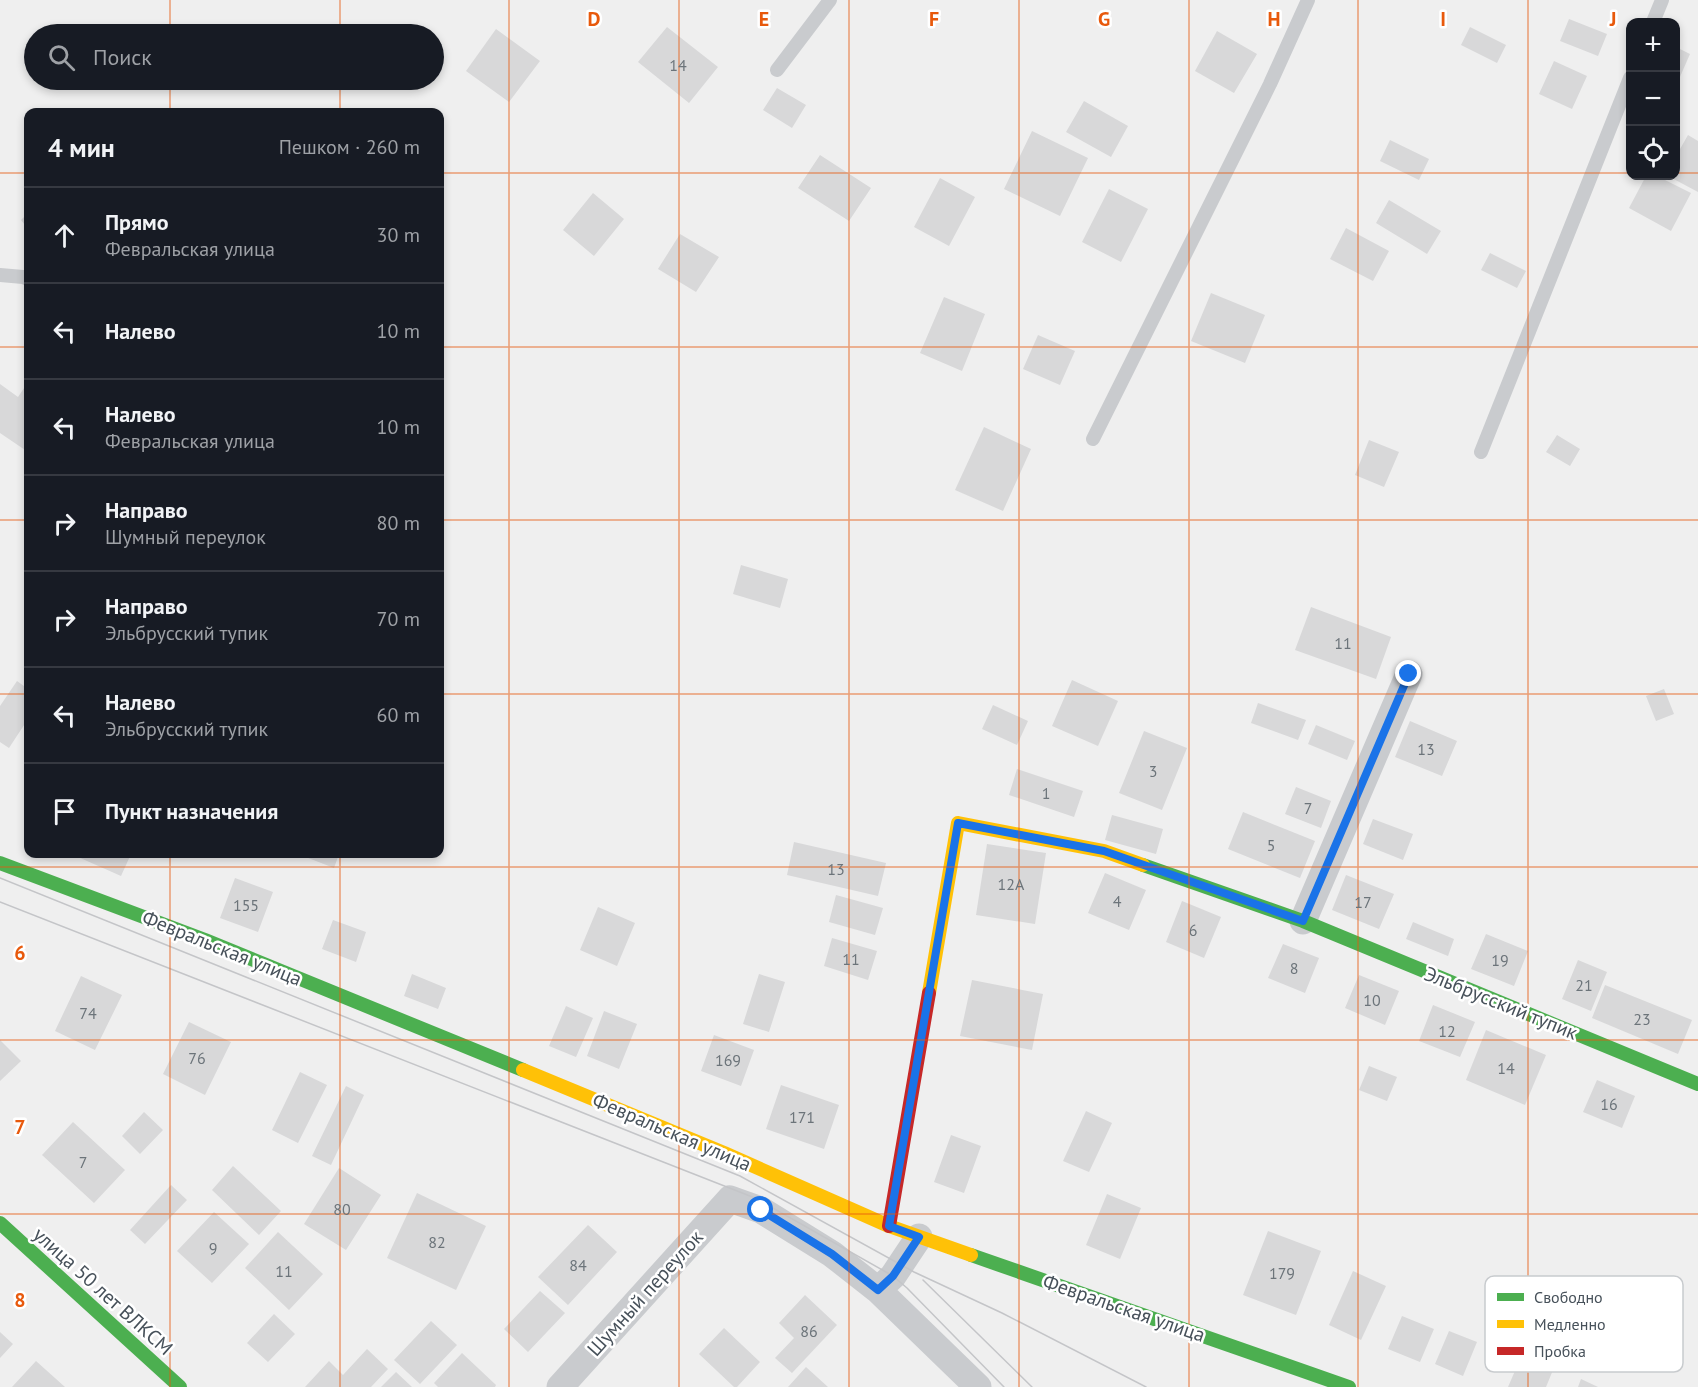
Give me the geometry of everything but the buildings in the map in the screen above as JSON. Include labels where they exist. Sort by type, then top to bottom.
[{"type":"street","points":[[1303,921],[1409,674]]},
{"type":"street","name":"Эльбрусский тупик","points":[[889,1226],[958,823],[1104,851],[1303,921],[1698,1084]]},
{"type":"street","name":"Февральская улица","points":[[0,863],[238,953],[724,1153],[889,1226],[1349,1387]]},
{"type":"street","name":"Февральская улица","points":[[730,1199],[761,1210],[822,1247],[878,1290],[978,1387]]},
{"type":"street","name":"Шумный переулок","points":[[560,1387],[730,1199]]},
{"type":"street","name":"улица 50 лет ВЛКСМ","points":[[0,1223],[180,1387]]},
{"type":"street","points":[[878,1290],[893,1276],[919,1237]]},
{"type":"lane","points":[[777,70],[830,0]]},
{"type":"lane","points":[[1094,439],[1270,84],[1308,0]]},
{"type":"lane","points":[[1655,18],[1662,0]]},
{"type":"lane","points":[[1481,452],[1626,88]]},
{"type":"lane","points":[[0,275],[24,277]]},
{"type":"tram line","points":[[0,878],[740,1176],[914,1272],[1002,1313],[1146,1387]]},
{"type":"tram line","points":[[0,902],[755,1198],[893,1276],[1004,1387]]},
{"type":"tram line","points":[[923,1280],[1032,1387]]},
{"type":"traffic: fast","points":[[0,863],[205,940],[523,1070]]},
{"type":"traffic: fast","points":[[1143,865],[1303,921],[1698,1084]]},
{"type":"traffic: fast","points":[[0,1223],[180,1387]]},
{"type":"traffic: fast","points":[[971,1255],[1349,1387]]},
{"type":"traffic: slow","points":[[929,993],[958,823],[1104,851],[1143,865]]},
{"type":"traffic: slow","points":[[523,1070],[724,1153],[889,1226],[971,1255]]},
{"type":"traffic: jam","points":[[889,1226],[929,993]]},
{"type":"route","points":[[761,1210],[832,1254],[878,1290],[893,1276],[919,1237],[889,1226],[958,823],[1104,851],[1303,921],[1409,674]]}]
